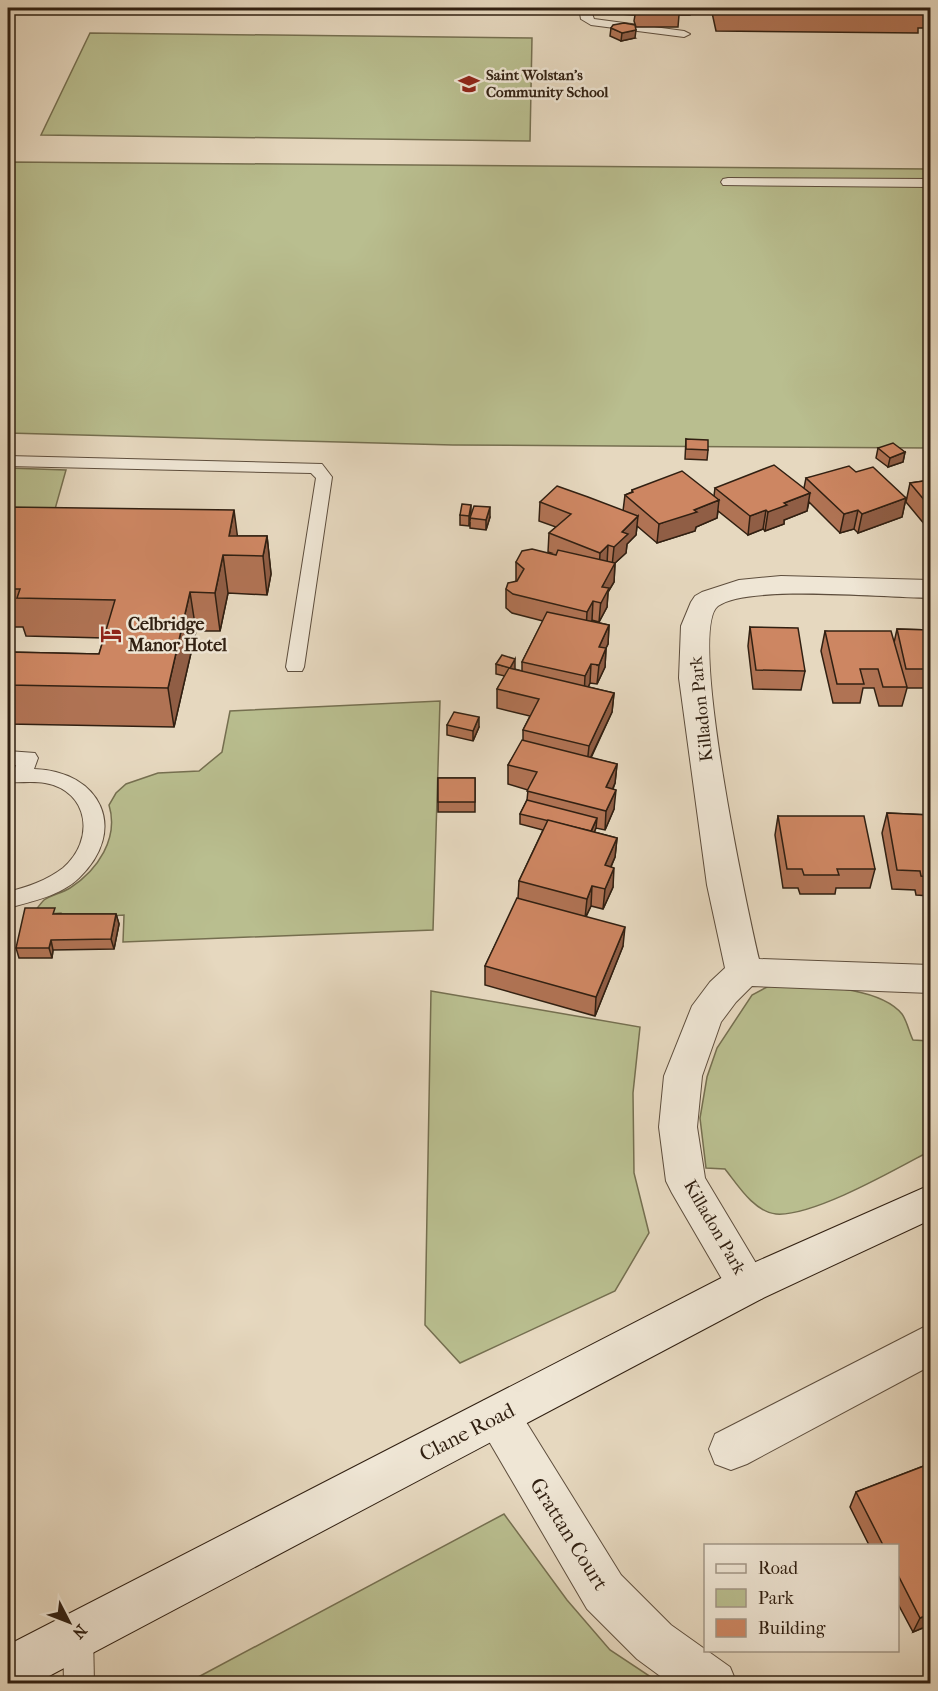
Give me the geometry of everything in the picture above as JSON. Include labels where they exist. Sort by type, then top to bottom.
[{"type":"street","name":"Killadon Park","points":[[748,1285],[686,1181],[678,1127],[679,1101],[684,1076],[705,1016],[723,992],[744,972],[724,885],[694,678],[695,626],[705,602],[739,589],[781,585],[930,589]]},
{"type":"street","points":[[744,972],[930,980]]},
{"type":"street","name":"Clane Road","points":[[8,1671],[748,1285],[930,1202]]},
{"type":"street","points":[[730,1449],[930,1344]]},
{"type":"street","name":"Grattan Court","points":[[498,1416],[604,1592],[654,1642],[712,1683]]},
{"type":"lane","points":[[585,8],[586,19],[591,22],[684,34]]},
{"type":"lane","points":[[728,182],[930,183]]},
{"type":"lane","points":[[8,461],[316,468],[324,477],[295,667]]},
{"type":"lane","points":[[8,758],[28,758],[15,774]]},
{"type":"lane","points":[[8,900],[45,890],[68,875],[86,858],[95,838],[97,818],[88,800],[73,786],[50,776],[15,774]]},
{"type":"lane","points":[[78,1634],[79,1683]]},
{"type":"green space","points":[[373,8],[462,8],[462,12],[373,12]]},
{"type":"green space","points":[[90,33],[532,38],[530,141],[41,135]]},
{"type":"green space","points":[[8,162],[930,169],[930,448],[453,445],[8,433]]},
{"type":"green space","points":[[8,468],[66,470],[48,534],[8,532]]},
{"type":"green space","points":[[440,701],[433,930],[123,942],[124,915],[61,919],[61,913],[32,915],[44,900],[70,888],[97,863],[108,841],[111,829],[109,805],[116,793],[126,784],[158,773],[199,771],[222,752],[230,711]]},
{"type":"green space","points":[[785,984],[847,990],[879,998],[902,1014],[913,1040],[930,1041],[930,1151],[832,1200],[792,1213],[776,1214],[753,1203],[725,1169],[706,1168],[700,1118],[707,1077],[717,1048],[752,995],[767,987]]},
{"type":"green space","points":[[431,991],[640,1027],[633,1093],[634,1173],[649,1233],[615,1291],[460,1363],[425,1325]]},
{"type":"green space","points":[[504,1514],[567,1600],[610,1650],[660,1683],[187,1683]]},
{"type":"building","points":[[718,8],[920,8],[921,11],[718,10]]},
{"type":"building","points":[[624,23],[635,25],[636,30],[622,33],[611,28],[613,25]]},
{"type":"building","points":[[686,439],[708,440],[708,450],[686,449]]},
{"type":"building","points":[[893,443],[905,452],[890,458],[878,448]]},
{"type":"building","points":[[774,465],[810,493],[784,503],[787,505],[750,516],[715,488]]},
{"type":"building","points":[[849,466],[856,472],[873,467],[906,498],[862,514],[858,510],[844,514],[806,478]]},
{"type":"building","points":[[682,471],[719,500],[694,510],[697,512],[659,524],[625,495],[633,492],[632,490]]},
{"type":"building","points":[[930,480],[930,507],[910,483]]},
{"type":"building","points":[[557,486],[638,516],[622,532],[628,534],[614,547],[608,545],[600,553],[549,533],[571,514],[540,502]]},
{"type":"building","points":[[462,504],[471,505],[469,516],[460,515]]},
{"type":"building","points":[[474,506],[490,507],[486,520],[470,518]]},
{"type":"building","points":[[8,507],[234,510],[229,536],[267,536],[263,556],[223,555],[215,593],[190,592],[168,688],[8,685],[8,652],[99,654],[115,600],[17,598],[20,589],[8,589]]},
{"type":"building","points":[[532,549],[556,555],[558,550],[615,563],[602,587],[609,588],[601,603],[593,601],[587,612],[513,594],[506,589],[508,583],[517,581],[524,569],[516,562],[522,551]]},
{"type":"building","points":[[547,612],[609,625],[599,647],[606,648],[599,665],[591,664],[585,676],[522,662]]},
{"type":"building","points":[[750,627],[798,628],[805,671],[756,670]]},
{"type":"building","points":[[897,629],[930,630],[930,669],[906,669]]},
{"type":"building","points":[[825,631],[891,631],[907,687],[883,687],[878,669],[860,669],[864,684],[837,684]]},
{"type":"building","points":[[502,655],[515,659],[510,668],[496,664]]},
{"type":"building","points":[[509,668],[614,693],[589,746],[523,730],[539,699],[497,689]]},
{"type":"building","points":[[454,712],[479,717],[473,731],[447,725]]},
{"type":"building","points":[[522,740],[617,764],[606,787],[616,790],[606,811],[527,791],[537,772],[508,765]]},
{"type":"building","points":[[438,778],[475,778],[475,802],[438,802]]},
{"type":"building","points":[[527,800],[597,818],[591,831],[520,814]]},
{"type":"building","points":[[887,813],[930,815],[930,877],[921,876],[920,871],[897,870]]},
{"type":"building","points":[[778,816],[864,816],[875,869],[837,869],[839,875],[804,875],[802,869],[787,869]]},
{"type":"building","points":[[548,820],[617,838],[605,865],[614,868],[605,889],[592,886],[587,899],[519,881]]},
{"type":"building","points":[[517,898],[625,927],[596,997],[485,966]]},
{"type":"building","points":[[25,908],[55,908],[53,914],[116,914],[111,939],[51,940],[49,948],[16,948]]},
{"type":"building","points":[[929,1464],[930,1614],[920,1618],[899,1577],[899,1544],[882,1544],[856,1492]]},
{"type":"place","name":"Saint Wolstan's Community School","points":[[469,84]]},
{"type":"place","name":"Celbridge Manor Hotel","points":[[111,634]]}]
